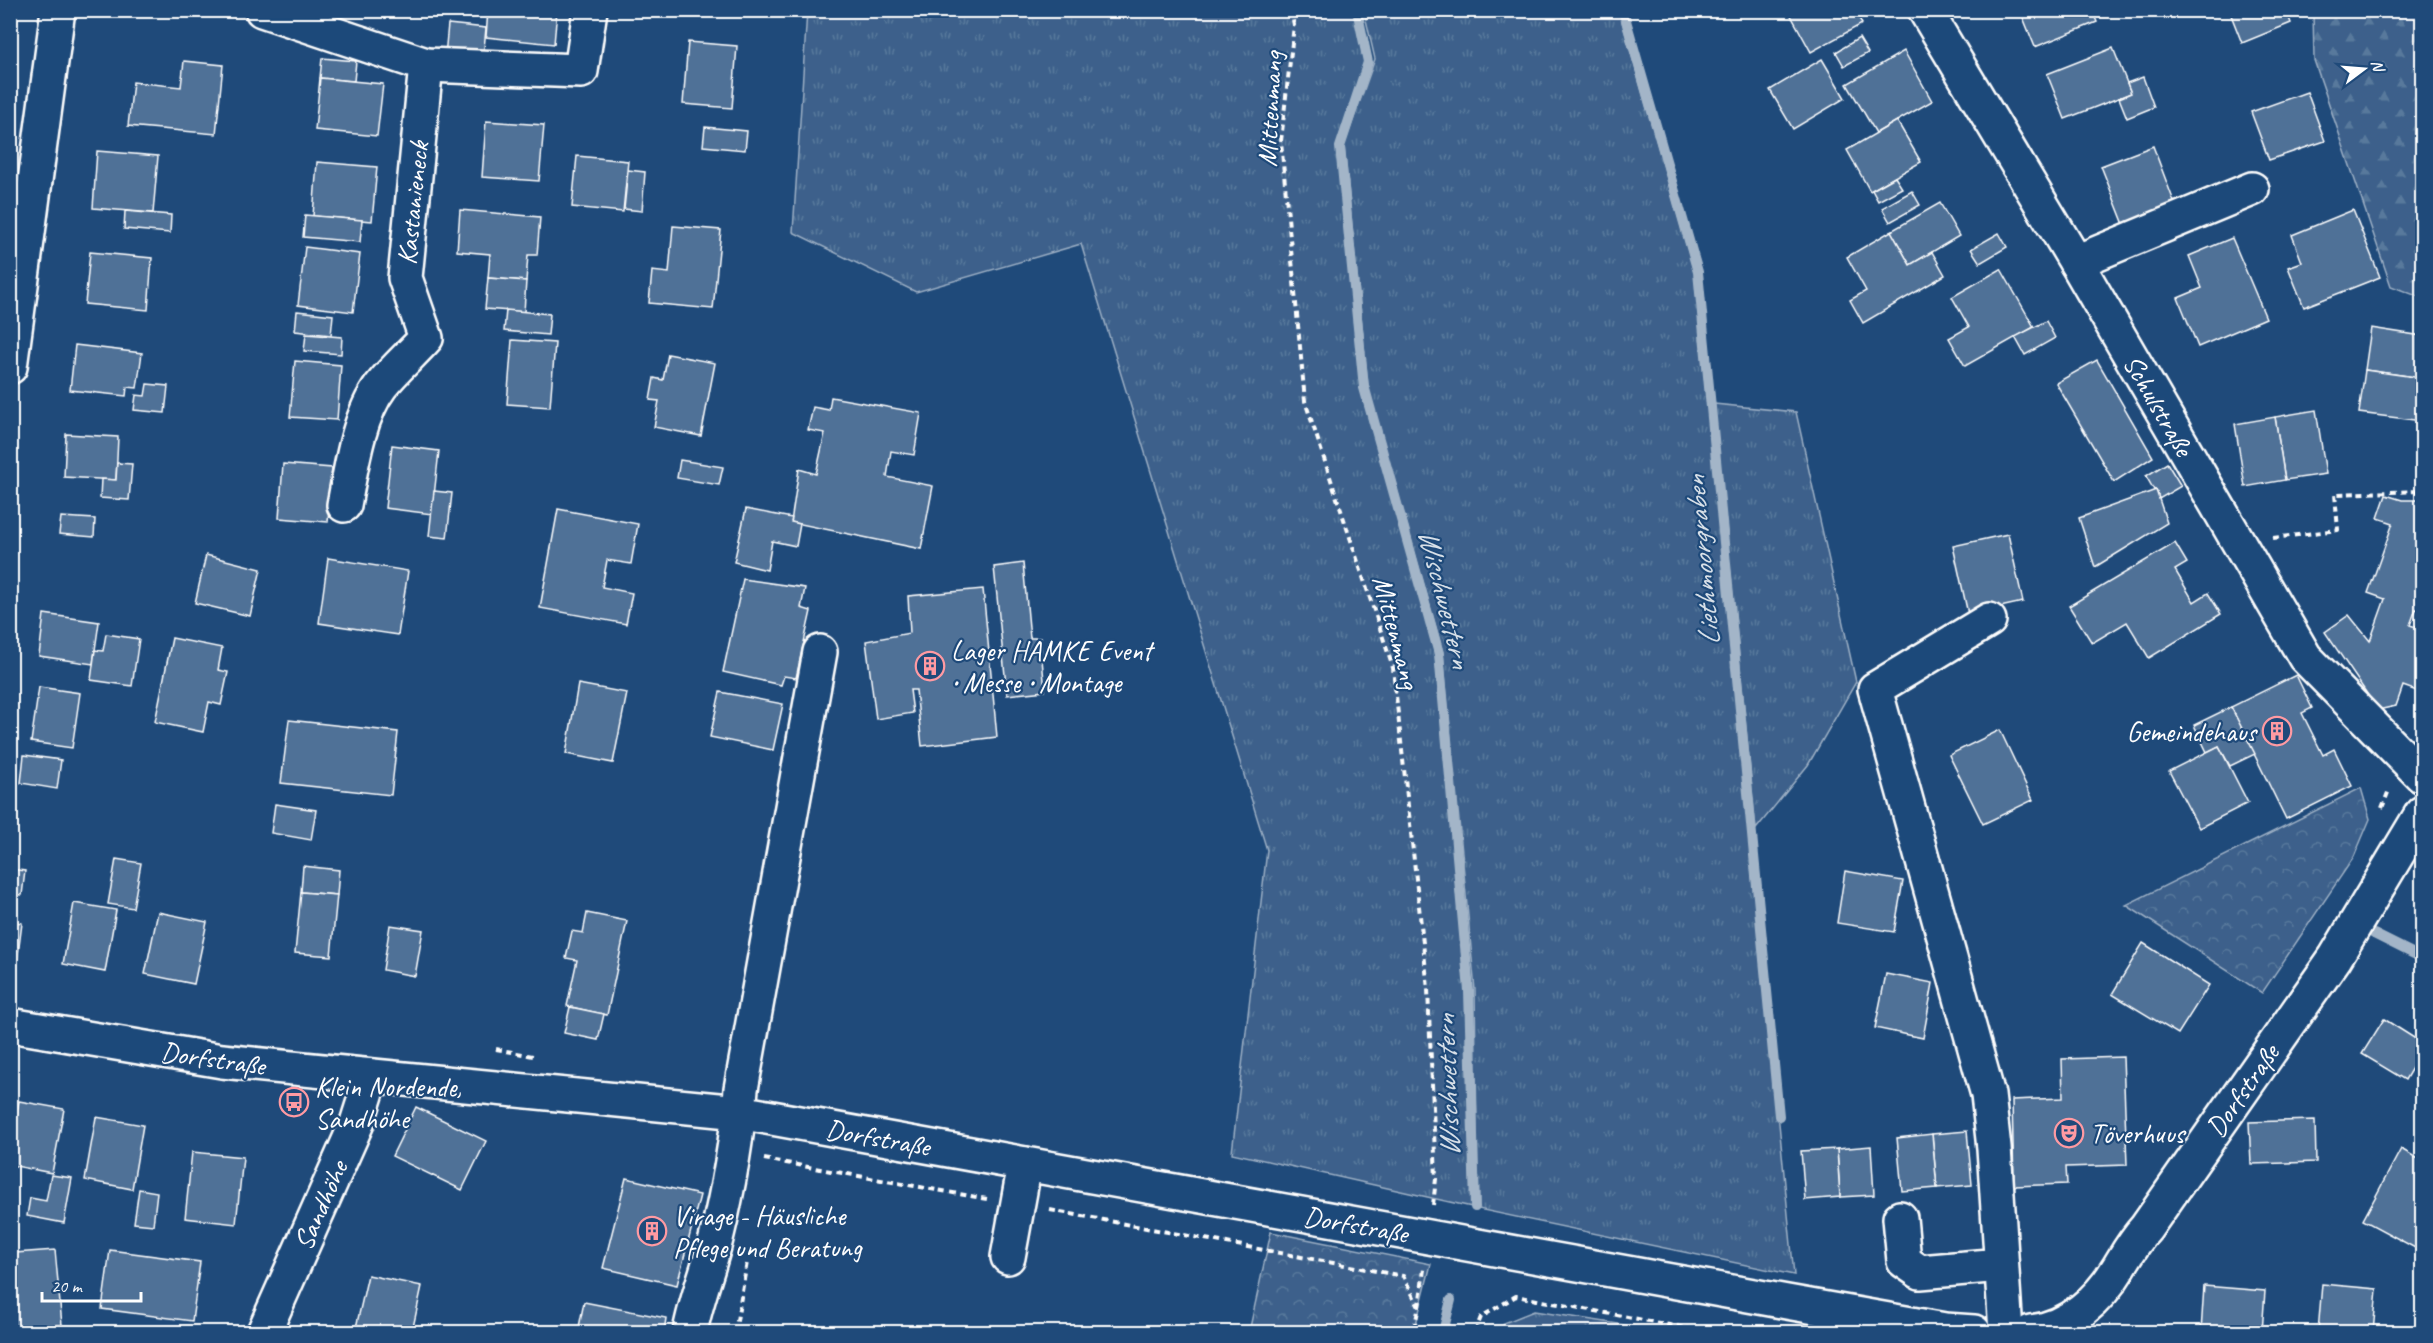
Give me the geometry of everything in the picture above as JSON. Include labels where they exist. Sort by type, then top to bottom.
[{"type":"street","points":[[10,367],[58,10]]},
{"type":"street","points":[[262,10],[426,65],[581,71],[590,10]]},
{"type":"street","name":"Schulstraße","points":[[1925,10],[2076,262],[2305,657],[2422,776]]},
{"type":"street","name":"Kastanieneck","points":[[344,505],[363,423],[380,387],[426,338],[405,278],[426,65]]},
{"type":"street","points":[[2076,262],[2252,189]]},
{"type":"street","points":[[1989,620],[1875,689],[1988,1095],[1994,1148],[2006,1332]]},
{"type":"street","points":[[690,1332],[694,1309],[716,1239],[734,1153],[741,1089],[820,652]]},
{"type":"street","name":"Dorfstraße","points":[[2031,1332],[2046,1331],[2082,1322],[2118,1269],[2132,1242],[2146,1228],[2335,958],[2422,813]]},
{"type":"street","name":"Dorfstraße","points":[[10,1025],[222,1061],[739,1112],[1945,1330],[1974,1332]]},
{"type":"street","name":"Sandhöhe","points":[[264,1332],[357,1123],[372,1076]]},
{"type":"street","points":[[1008,1257],[1025,1164]]},
{"type":"street","points":[[1900,1218],[1904,1260],[1920,1272],[2001,1265]]},
{"type":"path","name":"Mittenmang","points":[[1292,10],[1293,25],[1281,141],[1305,401],[1393,668],[1428,989],[1436,1179],[1419,1307]]},
{"type":"path","points":[[2239,543],[2338,530],[2335,494],[2422,491]]},
{"type":"path","points":[[1475,1332],[1481,1317],[1516,1296],[1707,1332]]},
{"type":"green space","points":[[807,11],[1354,11],[1365,61],[1338,144],[1361,387],[1436,654],[1466,988],[1472,1207],[1232,1153],[1267,850],[1081,244],[916,292],[793,232]]},
{"type":"green space","points":[[1364,11],[1619,11],[1695,275],[1794,1275],[1478,1209],[1475,990],[1443,652],[1368,384],[1344,146],[1375,59]]},
{"type":"green space","points":[[2313,11],[2422,11],[2422,298],[2391,286],[2314,60]]},
{"type":"green space","points":[[1714,404],[1796,412],[1856,682],[1808,765],[1756,829]]},
{"type":"green space","points":[[2361,788],[2370,819],[2354,857],[2262,993],[2126,905]]},
{"type":"green space","points":[[1271,1232],[1431,1264],[1414,1332],[1249,1332]]},
{"type":"green space","points":[[1534,1311],[1670,1332],[1500,1332],[1504,1323]]},
{"type":"building","points":[[488,10],[557,10],[554,44],[486,37]]},
{"type":"building","points":[[1788,10],[1855,10],[1862,24],[1811,52]]},
{"type":"building","points":[[2020,10],[2092,10],[2097,22],[2035,47]]},
{"type":"building","points":[[2229,10],[2286,10],[2291,23],[2242,43]]},
{"type":"building","points":[[448,24],[486,28],[483,59],[445,56]]},
{"type":"building","points":[[1859,38],[1868,53],[1844,66],[1836,52]]},
{"type":"building","points":[[688,42],[737,46],[732,108],[683,104]]},
{"type":"building","points":[[2113,48],[2131,93],[2065,119],[2047,74]]},
{"type":"building","points":[[1904,51],[1932,101],[1876,133],[1847,84]]},
{"type":"building","points":[[322,58],[356,61],[354,81],[320,78]]},
{"type":"building","points":[[1822,59],[1845,98],[1793,129],[1770,90]]},
{"type":"building","points":[[184,61],[223,65],[216,134],[128,126],[133,82],[181,87]]},
{"type":"building","points":[[2143,77],[2154,107],[2127,118],[2119,98],[2131,93],[2127,83]]},
{"type":"building","points":[[320,78],[383,84],[377,136],[315,130]]},
{"type":"building","points":[[2307,92],[2325,141],[2269,160],[2251,112]]},
{"type":"building","points":[[486,121],[544,125],[539,181],[482,177]]},
{"type":"building","points":[[1897,121],[1921,162],[1870,191],[1847,150]]},
{"type":"building","points":[[705,127],[747,131],[745,150],[703,146]]},
{"type":"building","points":[[2153,146],[2176,207],[2125,227],[2101,166]]},
{"type":"building","points":[[97,151],[158,156],[153,213],[93,208]]},
{"type":"building","points":[[577,156],[628,161],[623,212],[572,207]]},
{"type":"building","points":[[317,162],[377,167],[372,221],[313,216]]},
{"type":"building","points":[[628,170],[645,172],[642,211],[624,209]]},
{"type":"building","points":[[1895,177],[1902,188],[1878,201],[1872,190]]},
{"type":"building","points":[[1912,191],[1920,205],[1890,222],[1882,208]]},
{"type":"building","points":[[1940,203],[1959,236],[1910,265],[1891,231]]},
{"type":"building","points":[[460,210],[540,217],[537,255],[528,255],[526,281],[488,278],[490,254],[457,251]]},
{"type":"building","points":[[2353,210],[2380,277],[2304,307],[2288,267],[2302,262],[2292,235]]},
{"type":"building","points":[[125,211],[171,215],[170,233],[124,229]]},
{"type":"building","points":[[305,215],[362,220],[360,242],[303,237]]},
{"type":"building","points":[[673,226],[721,230],[713,309],[649,303],[652,271],[669,273]]},
{"type":"building","points":[[1891,231],[1910,265],[1932,252],[1945,275],[1863,323],[1850,300],[1866,291],[1847,257]]},
{"type":"building","points":[[1999,233],[2007,247],[1980,263],[1971,249]]},
{"type":"building","points":[[2232,238],[2266,318],[2198,347],[2178,298],[2202,288],[2189,256]]},
{"type":"building","points":[[305,247],[360,254],[353,312],[298,305]]},
{"type":"building","points":[[90,252],[152,258],[148,310],[85,304]]},
{"type":"building","points":[[2001,269],[2034,327],[1965,366],[1949,338],[1969,327],[1952,297]]},
{"type":"building","points":[[488,278],[526,281],[524,312],[485,309]]},
{"type":"building","points":[[506,310],[550,314],[548,335],[504,331]]},
{"type":"building","points":[[297,311],[333,315],[331,335],[295,331]]},
{"type":"building","points":[[2046,321],[2055,338],[2025,355],[2015,337]]},
{"type":"building","points":[[2371,328],[2422,336],[2422,378],[2365,370]]},
{"type":"building","points":[[306,334],[342,337],[341,354],[304,351]]},
{"type":"building","points":[[512,340],[555,343],[550,407],[507,404]]},
{"type":"building","points":[[75,345],[142,353],[137,388],[127,387],[126,396],[70,390]]},
{"type":"building","points":[[668,354],[715,363],[701,436],[654,427],[659,401],[650,400],[654,378],[663,380]]},
{"type":"building","points":[[2097,360],[2153,457],[2114,482],[2056,383]]},
{"type":"building","points":[[295,361],[341,365],[337,420],[290,417]]},
{"type":"building","points":[[2365,370],[2422,378],[2422,421],[2359,413]]},
{"type":"building","points":[[147,384],[168,386],[165,413],[134,410],[136,395],[145,396]]},
{"type":"building","points":[[831,397],[921,413],[914,455],[891,451],[887,477],[933,486],[921,549],[791,522],[799,469],[816,474],[825,433],[808,430],[813,407],[829,410]]},
{"type":"building","points":[[2316,410],[2326,474],[2285,480],[2275,417]]},
{"type":"building","points":[[2275,417],[2285,480],[2245,487],[2235,424]]},
{"type":"building","points":[[66,434],[118,437],[116,480],[64,477]]},
{"type":"building","points":[[392,445],[439,451],[432,514],[385,508]]},
{"type":"building","points":[[680,460],[723,467],[719,485],[677,478]]},
{"type":"building","points":[[117,463],[132,464],[129,500],[100,498],[101,479],[116,480]]},
{"type":"building","points":[[2167,463],[2181,486],[2159,499],[2156,490],[2146,476]]},
{"type":"building","points":[[283,464],[332,468],[328,522],[279,518]]},
{"type":"building","points":[[2156,490],[2167,523],[2095,567],[2079,518]]},
{"type":"building","points":[[434,491],[452,493],[447,538],[429,536]]},
{"type":"building","points":[[2386,495],[2402,500],[2422,500],[2422,601],[2410,625],[2422,629],[2422,693],[2403,686],[2396,706],[2378,710],[2325,632],[2349,615],[2370,641],[2385,599],[2368,593],[2393,523],[2378,518]]},
{"type":"building","points":[[558,509],[638,524],[631,564],[607,560],[602,587],[632,593],[626,624],[540,608]]},
{"type":"building","points":[[746,509],[792,518],[791,522],[800,524],[796,546],[772,541],[767,570],[734,562]]},
{"type":"building","points":[[61,517],[95,519],[94,537],[59,534]]},
{"type":"building","points":[[2008,534],[2023,602],[1968,614],[1953,546]]},
{"type":"building","points":[[2175,543],[2187,563],[2175,570],[2194,602],[2208,593],[2221,614],[2149,658],[2127,622],[2092,643],[2069,606]]},
{"type":"building","points":[[206,555],[261,569],[250,616],[195,603]]},
{"type":"building","points":[[328,558],[408,571],[398,635],[319,623]]},
{"type":"building","points":[[1023,563],[1030,638],[1040,638],[1045,691],[1007,695],[994,567]]},
{"type":"building","points":[[743,579],[805,588],[801,608],[811,611],[796,678],[784,676],[781,685],[723,672]]},
{"type":"building","name":"Lager HAMKE Event • Messe • Montage","points":[[983,589],[997,737],[922,746],[916,690],[910,690],[913,713],[876,719],[866,641],[910,633],[908,596]]},
{"type":"building","points":[[44,614],[99,622],[93,664],[39,656]]},
{"type":"building","points":[[106,634],[139,639],[132,686],[91,680],[95,650],[103,651]]},
{"type":"building","points":[[172,638],[222,648],[218,670],[228,672],[221,705],[209,702],[203,732],[155,722]]},
{"type":"building","name":"Gemeindehaus","points":[[2296,675],[2312,708],[2302,713],[2323,755],[2334,749],[2352,786],[2286,819],[2231,707]]},
{"type":"building","points":[[578,684],[627,693],[613,763],[566,754]]},
{"type":"building","points":[[39,687],[80,693],[72,748],[31,742]]},
{"type":"building","points":[[720,692],[783,704],[773,750],[710,737]]},
{"type":"building","points":[[2231,707],[2255,754],[2230,766],[2219,746],[2207,752],[2194,725]]},
{"type":"building","points":[[289,720],[398,732],[391,795],[281,783]]},
{"type":"building","points":[[2000,730],[2033,800],[1983,824],[1949,755]]},
{"type":"building","points":[[2219,746],[2248,803],[2199,828],[2169,771]]},
{"type":"building","points":[[24,755],[61,760],[57,789],[21,783]]},
{"type":"building","points":[[275,804],[316,810],[311,840],[271,833]]},
{"type":"building","points":[[116,859],[141,863],[133,908],[108,904]]},
{"type":"building","points":[[303,866],[339,870],[337,895],[301,892]]},
{"type":"building","points":[[10,869],[25,871],[22,895],[10,894]]},
{"type":"building","points":[[1845,871],[1903,881],[1894,932],[1837,923]]},
{"type":"building","points":[[301,892],[337,895],[331,956],[295,953]]},
{"type":"building","points":[[74,903],[116,910],[105,972],[63,964]]},
{"type":"building","points":[[158,912],[207,922],[194,984],[145,974]]},
{"type":"building","points":[[587,913],[627,921],[607,1015],[567,1006],[577,960],[566,958],[572,931],[583,933]]},
{"type":"building","points":[[10,921],[22,923],[16,970],[10,969]]},
{"type":"building","points":[[390,925],[423,930],[415,976],[383,970]]},
{"type":"building","points":[[2143,943],[2209,985],[2178,1034],[2112,994]]},
{"type":"building","points":[[1886,974],[1933,983],[1923,1038],[1875,1028]]},
{"type":"building","points":[[570,1007],[604,1014],[598,1040],[564,1033]]},
{"type":"building","points":[[2384,1019],[2422,1043],[2422,1051],[2405,1080],[2362,1054]]},
{"type":"building","name":"Töverhuus","points":[[2123,1057],[2127,1165],[2066,1167],[2067,1184],[2014,1186],[2012,1100],[2063,1098],[2062,1059]]},
{"type":"building","points":[[19,1101],[64,1109],[52,1173],[10,1165],[10,1148]]},
{"type":"building","points":[[416,1107],[486,1141],[462,1190],[392,1156]]},
{"type":"building","points":[[96,1117],[143,1125],[132,1189],[85,1180]]},
{"type":"building","points":[[2315,1120],[2316,1162],[2251,1164],[2249,1122]]},
{"type":"building","points":[[1967,1131],[1972,1185],[1937,1188],[1932,1134]]},
{"type":"building","points":[[1932,1134],[1937,1188],[1902,1191],[1897,1138]]},
{"type":"building","points":[[1871,1146],[1874,1195],[1840,1197],[1837,1149]]},
{"type":"building","points":[[1837,1149],[1840,1197],[1805,1200],[1801,1151]]},
{"type":"building","points":[[2401,1149],[2422,1161],[2422,1239],[2417,1249],[2363,1220]]},
{"type":"building","points":[[192,1152],[243,1157],[236,1224],[185,1218]]},
{"type":"building","points":[[51,1175],[72,1178],[64,1223],[27,1216],[30,1198],[46,1201]]},
{"type":"building","name":"Virage - Häusliche Pflege und Beratung","points":[[626,1178],[700,1195],[677,1285],[603,1268]]},
{"type":"building","points":[[139,1189],[157,1192],[153,1225],[134,1223]]},
{"type":"building","points":[[55,1250],[62,1325],[10,1329],[10,1276],[17,1275],[15,1253]]},
{"type":"building","points":[[110,1250],[200,1262],[192,1321],[102,1309]]},
{"type":"building","points":[[368,1275],[422,1286],[412,1332],[355,1332]]},
{"type":"building","points":[[2322,1284],[2377,1289],[2373,1332],[2318,1332]]},
{"type":"building","points":[[2204,1286],[2265,1291],[2262,1332],[2201,1332]]},
{"type":"building","points":[[584,1302],[666,1318],[664,1332],[578,1332]]},
{"type":"waterway","name":"Wischwettern","points":[[1357,10],[1368,62],[1340,147],[1364,388],[1439,654],[1469,991],[1475,1207]]},
{"type":"waterway","name":"Liethmoorgraben","points":[[1623,10],[1698,272],[1779,1116]]},
{"type":"waterway","name":"Liethmoorgraben","points":[[2374,934],[2422,958]]},
{"type":"waterway","name":"Wischwettern","points":[[1443,1332],[1451,1300]]},
{"type":"place","name":"Lager HAMKE Event • Messe • Montage","points":[[930,666]]},
{"type":"place","name":"Gemeindehaus","points":[[2277,731]]},
{"type":"place","name":"Klein Nordende, Sandhöhe","points":[[294,1102]]},
{"type":"place","name":"Töverhuus","points":[[2069,1133]]},
{"type":"place","name":"Virage - Häusliche Pflege und Beratung","points":[[652,1231]]}]
